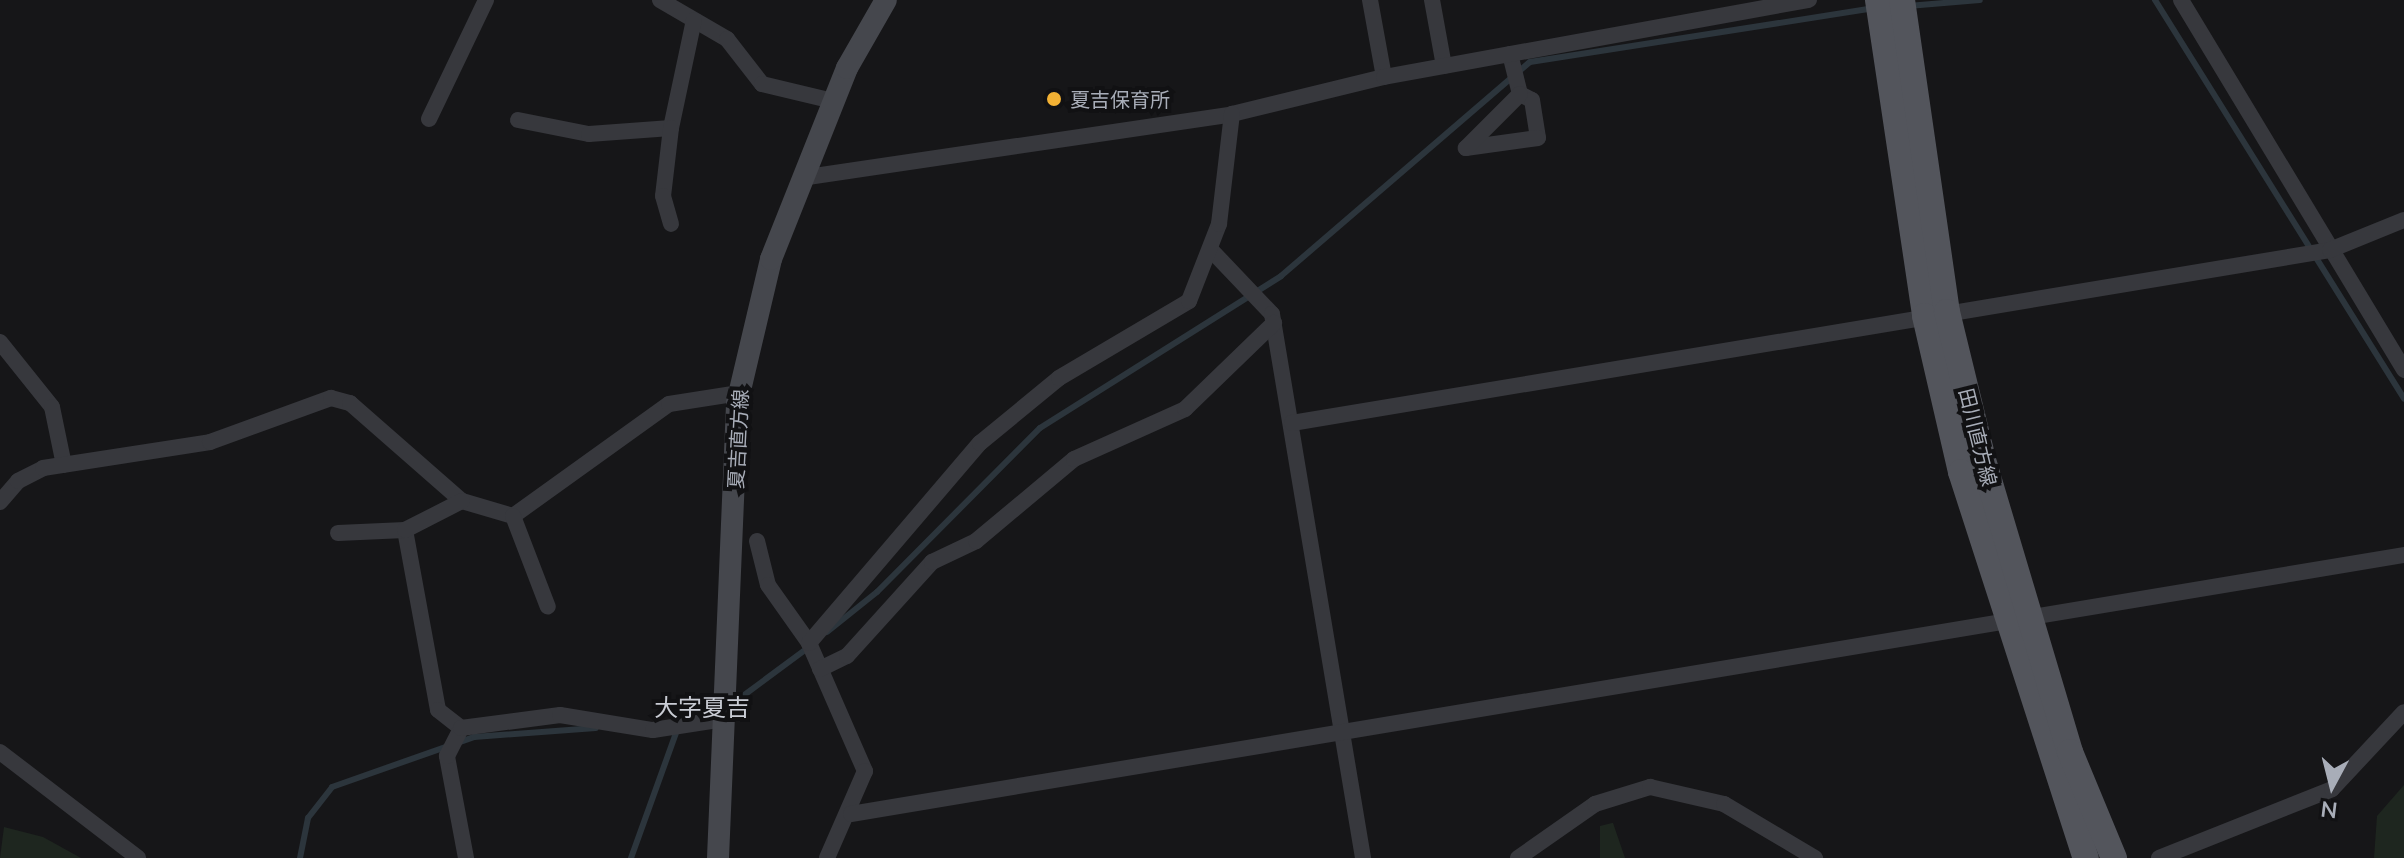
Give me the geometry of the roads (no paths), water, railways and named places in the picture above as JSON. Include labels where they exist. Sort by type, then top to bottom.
[{"type":"main road","name":"夏吉直方線","points":[[718,858],[739,393],[771,259],[801,178],[833,101],[886,0]]},
{"type":"main road","name":"田川直方線","points":[[1878,0],[1936,314],[2014,617],[2086,858]]},
{"type":"main road","name":"田川直方線","points":[[1902,0],[1936,314]]},
{"type":"main road","name":"田川直方線","points":[[2014,617],[2114,858]]},
{"type":"street","points":[[429,119],[486,0]]},
{"type":"street","points":[[660,0],[727,39],[762,84],[833,101]]},
{"type":"street","points":[[1370,0],[1384,77]]},
{"type":"street","points":[[1432,0],[1444,66]]},
{"type":"street","points":[[801,178],[1232,114],[1384,77],[1809,0]]},
{"type":"street","points":[[2181,0],[2404,370]]},
{"type":"street","points":[[671,224],[663,196],[671,128],[694,20]]},
{"type":"street","points":[[1510,54],[1520,94]]},
{"type":"street","points":[[809,643],[980,443],[1059,378],[1189,301],[1212,251],[1232,114]]},
{"type":"street","points":[[518,120],[589,134],[671,128]]},
{"type":"street","points":[[1292,423],[2330,250],[2404,220]]},
{"type":"street","points":[[1212,251],[1274,323],[1363,858]]},
{"type":"street","points":[[820,669],[847,656],[932,562],[976,541],[1074,459],[1185,409],[1274,323]]},
{"type":"street","points":[[0,342],[52,407],[64,465]]},
{"type":"street","points":[[513,516],[669,404],[739,393]]},
{"type":"street","points":[[0,502],[18,481],[64,465],[210,442],[331,398],[350,403],[462,501],[513,516]]},
{"type":"street","points":[[338,533],[405,530],[462,501]]},
{"type":"street","points":[[513,516],[548,607]]},
{"type":"street","points":[[405,530],[438,710],[461,728],[560,715],[653,730],[724,719]]},
{"type":"street","points":[[757,541],[768,585],[809,643],[865,771],[851,814],[827,858]]},
{"type":"street","points":[[851,814],[1345,736],[2014,617],[2404,555]]},
{"type":"street","points":[[2159,858],[2332,789],[2404,712]]},
{"type":"street","points":[[461,728],[447,756],[466,858]]},
{"type":"street","points":[[0,752],[138,858]]},
{"type":"street","points":[[1518,858],[1595,804],[1650,787],[1724,804],[1815,858]]},
{"type":"waterway","points":[[1908,6],[1980,0]]},
{"type":"waterway","points":[[2155,0],[2404,399]]},
{"type":"waterway","points":[[827,632],[877,592],[1040,428],[1281,276],[1530,62],[1873,8]]},
{"type":"waterway","points":[[728,707],[809,647]]},
{"type":"waterway","points":[[300,858],[308,818],[332,787],[474,737],[596,728]]},
{"type":"waterway","points":[[631,858],[677,730]]},
{"type":"place","name":"夏吉保育所","points":[[1054,99]]},
{"type":"district","name":"大字夏吉","points":[[702,708]]}]
